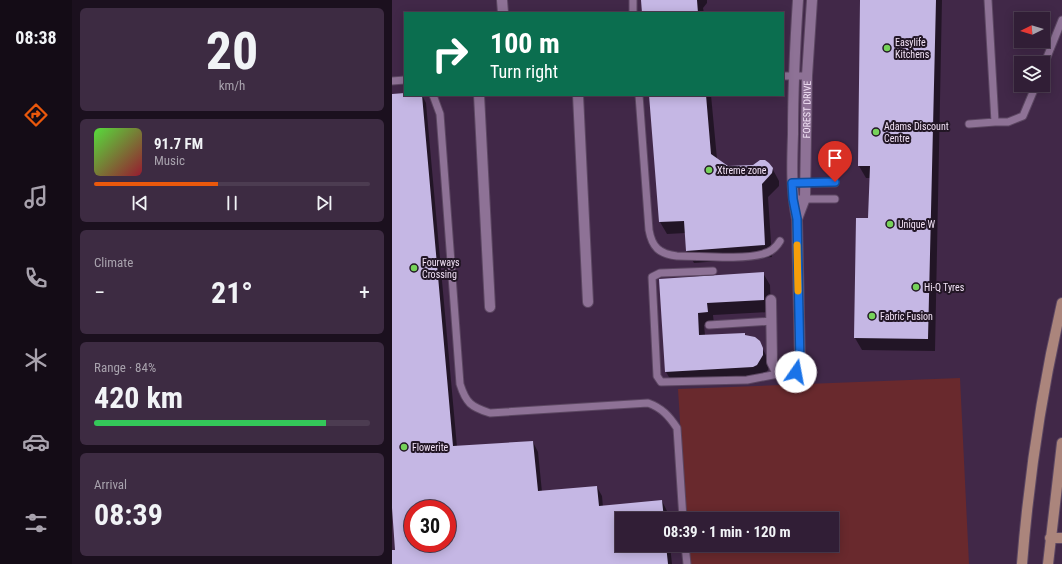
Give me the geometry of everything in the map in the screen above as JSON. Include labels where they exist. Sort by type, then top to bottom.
[{"type":"main road","points":[[1022,564],[1028,489],[1037,424],[1062,303]]},
{"type":"main road","points":[[1048,564],[1050,538],[1058,510],[1062,443]]},
{"type":"main road","points":[[1050,538],[1062,538]]},
{"type":"street","points":[[502,0],[502,12]]},
{"type":"street","name":"FOREST DRIVE","points":[[778,374],[788,375],[796,372],[799,369],[800,363],[797,219],[793,199],[788,76],[798,0]]},
{"type":"street","name":"FOREST DRIVE","points":[[797,219],[805,198],[807,76],[812,0]]},
{"type":"street","points":[[478,96],[490,307]]},
{"type":"street","points":[[578,96],[588,302]]},
{"type":"street","points":[[771,300],[772,362],[778,374]]},
{"type":"lane","points":[[632,0],[633,12]]},
{"type":"lane","points":[[988,0],[995,122]]},
{"type":"lane","points":[[1047,56],[1062,20]]},
{"type":"lane","points":[[788,76],[807,76]]},
{"type":"lane","points":[[392,81],[404,80]]},
{"type":"lane","points":[[969,124],[1008,122],[1023,116],[1033,92]]},
{"type":"lane","points":[[433,96],[440,114],[460,384],[463,394],[475,409],[490,413],[648,403],[657,406],[668,415],[677,428],[683,512]]},
{"type":"lane","points":[[639,96],[649,230],[652,244],[657,250],[666,255],[677,256],[756,255],[772,250],[777,247],[780,241]]},
{"type":"lane","points":[[792,183],[835,182]]},
{"type":"lane","points":[[793,199],[835,199]]},
{"type":"lane","points":[[713,272],[660,273],[652,277],[657,376],[659,380],[662,382],[747,380],[778,374]]},
{"type":"lane","points":[[709,325],[772,321]]},
{"type":"lane","points":[[686,552],[687,564]]},
{"type":"shaded area","points":[[960,378],[969,564],[689,564],[688,552],[839,552],[839,512],[686,512],[678,389]]},
{"type":"building","points":[[641,0],[697,0],[698,12],[642,12]]},
{"type":"building","points":[[860,0],[936,0],[928,339],[854,338],[856,218],[868,218],[870,166],[858,166]]},
{"type":"building","name":"Fourways Crossing","points":[[404,93],[404,96],[422,96],[453,446],[533,441],[538,491],[597,486],[599,506],[662,500],[663,512],[615,512],[615,552],[667,552],[668,564],[392,564],[392,550],[395,550],[392,508],[392,94]]},
{"type":"building","points":[[649,96],[706,96],[711,154],[728,166],[753,165],[760,160],[765,160],[773,168],[772,173],[762,184],[765,245],[686,251],[684,221],[659,222]]},
{"type":"building","points":[[764,272],[764,300],[707,303],[708,312],[698,313],[699,335],[745,333],[745,335],[755,337],[760,341],[763,348],[763,355],[757,365],[753,367],[665,372],[659,279]]},
{"type":"slow traffic","points":[[797,245],[798,291]]},
{"type":"place","name":"Easylife Kitchens","points":[[887,48]]},
{"type":"place","name":"Adams Discount Centre","points":[[876,132]]},
{"type":"place","name":"Xtreme zone","points":[[709,170]]},
{"type":"place","name":"Unique W","points":[[890,224]]},
{"type":"place","name":"Fourways Crossing","points":[[414,268]]},
{"type":"place","name":"Hi-Q Tyres","points":[[916,287]]},
{"type":"place","name":"Fabric Fusion","points":[[872,316]]},
{"type":"place","name":"Flowerite","points":[[404,447]]},
{"type":"route","points":[[796,372],[799,369],[800,363],[797,219],[793,199],[792,183],[835,182]]}]
